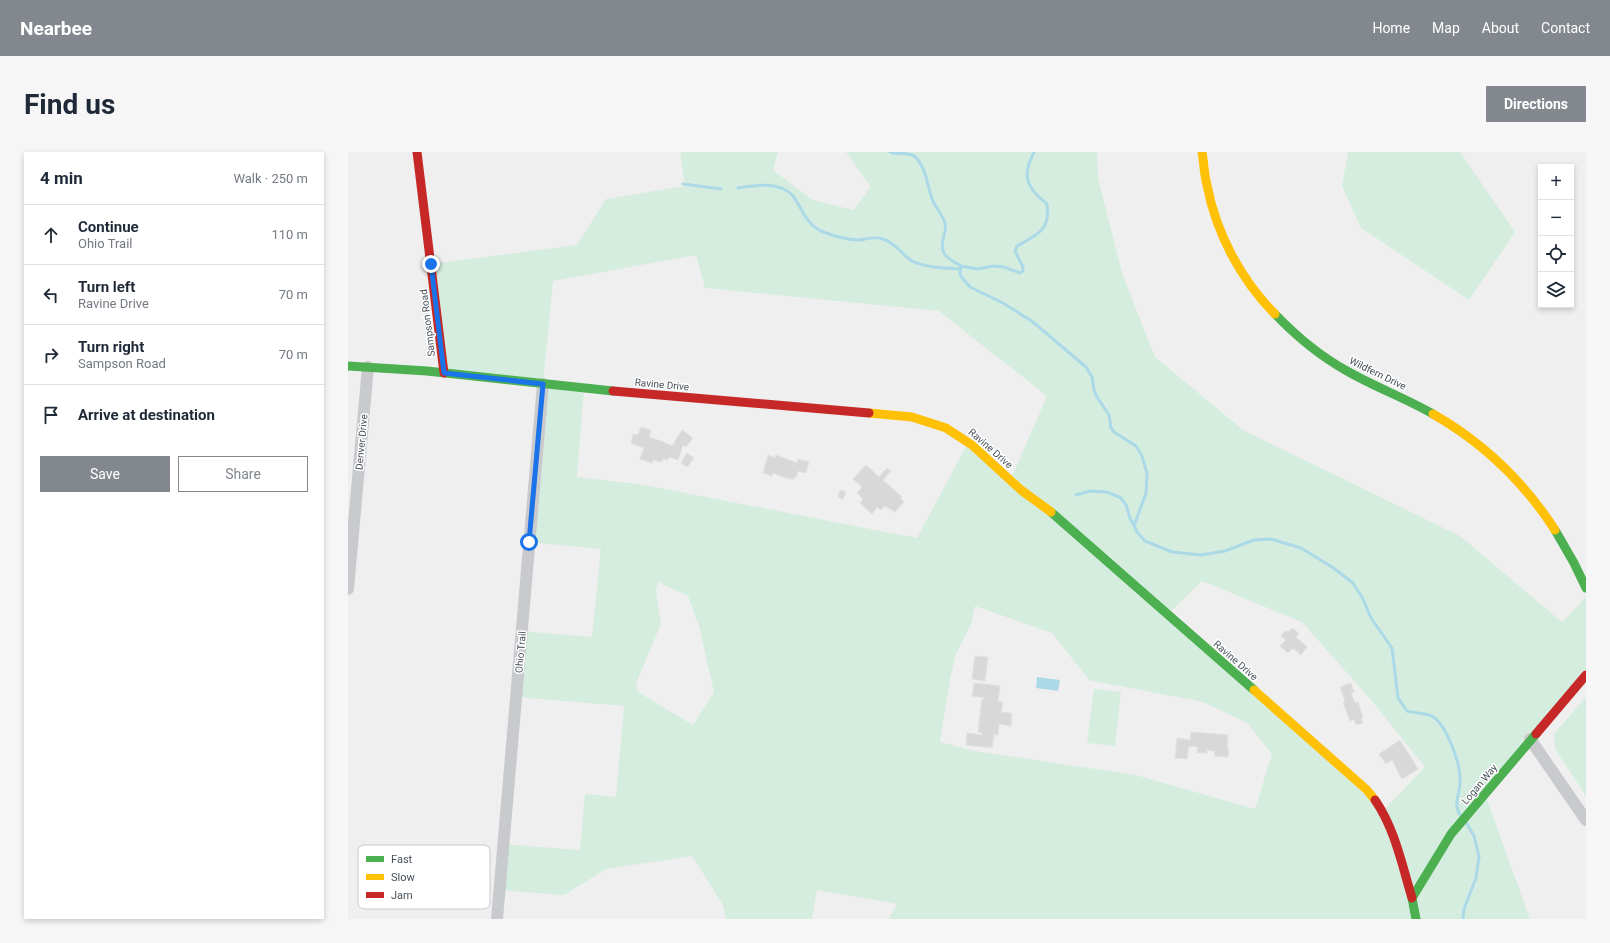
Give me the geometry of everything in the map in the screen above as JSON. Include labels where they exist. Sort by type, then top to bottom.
[{"type":"street","name":"Sampson Road","points":[[417,152],[444,373]]},
{"type":"street","name":"Wildfern Drive","points":[[1202,152],[1216,219],[1230,251],[1246,279],[1277,318],[1296,336],[1330,361],[1348,372],[1426,409],[1481,446],[1507,469],[1549,520],[1573,558],[1586,588]]},
{"type":"street","name":"Ravine Drive","points":[[348,366],[444,373],[543,384],[912,416],[953,431],[969,441],[1023,491],[1054,514],[1367,790],[1386,819],[1412,898]]},
{"type":"street","name":"Denver Drive","points":[[348,589],[368,367]]},
{"type":"street","name":"Ohio Trail","points":[[497,919],[543,384]]},
{"type":"street","name":"Logan Way","points":[[1412,898],[1452,834],[1530,739],[1586,675]]},
{"type":"street","points":[[1530,739],[1586,820]]},
{"type":"street","points":[[1412,898],[1416,919]]},
{"type":"green space","points":[[680,152],[778,152],[773,170],[813,200],[853,210],[871,187],[846,152],[1097,152],[1098,178],[1123,276],[1155,357],[1243,430],[1460,536],[1562,622],[1586,597],[1586,675],[1485,794],[1530,919],[889,919],[897,904],[817,890],[812,919],[726,919],[723,905],[692,856],[606,869],[564,895],[499,890],[503,844],[580,850],[585,794],[616,797],[624,706],[516,697],[521,631],[592,637],[601,549],[529,542],[543,384],[444,373],[431,264],[577,245],[606,199],[685,186]],"holes":[[[696,255],[705,288],[939,311],[1047,396],[1011,479],[969,441],[917,538],[644,485],[577,477],[584,388],[543,384],[553,281]],[[1202,581],[1302,622],[1371,700],[1425,767],[1383,811],[1168,614]],[[658,582],[688,596],[699,626],[714,692],[693,725],[638,692],[636,686],[661,624],[656,591]],[[975,606],[1052,633],[1089,680],[1203,702],[1247,723],[1272,754],[1255,809],[1136,775],[975,751],[940,742],[950,679],[956,654],[971,624]]]},
{"type":"green space","points":[[1348,152],[1460,152],[1515,232],[1469,300],[1361,228],[1342,186]]},
{"type":"green space","points":[[1094,689],[1121,692],[1115,746],[1087,743]]},
{"type":"green space","points":[[1586,697],[1586,796],[1555,749],[1554,734]]},
{"type":"water","points":[[1037,677],[1060,680],[1058,691],[1036,688]]},
{"type":"building","points":[[641,427],[651,430],[649,437],[672,446],[682,430],[693,438],[686,447],[683,445],[678,460],[669,457],[668,460],[663,459],[661,462],[653,460],[652,463],[640,459],[644,448],[631,443],[633,434],[638,435]]},
{"type":"building","points":[[687,453],[694,458],[687,467],[681,463]]},
{"type":"building","points":[[768,455],[775,458],[776,455],[797,463],[798,459],[809,462],[806,473],[798,471],[794,479],[789,479],[773,473],[772,476],[763,473]]},
{"type":"building","points":[[866,465],[879,477],[887,468],[891,471],[883,480],[902,497],[900,498],[904,502],[895,512],[885,506],[881,510],[877,507],[872,514],[860,503],[863,499],[857,493],[862,487],[853,479]]},
{"type":"building","points":[[840,490],[846,492],[843,499],[838,497]]},
{"type":"building","points":[[1292,628],[1299,633],[1296,637],[1307,647],[1301,655],[1294,649],[1288,653],[1280,646],[1286,640],[1281,636],[1286,630],[1288,632]]},
{"type":"building","points":[[975,656],[988,657],[985,681],[972,679]]},
{"type":"building","points":[[974,683],[1000,686],[998,701],[1003,702],[1001,712],[1012,713],[1011,726],[999,724],[998,735],[994,734],[992,748],[966,745],[967,733],[982,735],[982,733],[978,732],[982,699],[985,698],[972,696]]},
{"type":"building","points":[[1351,683],[1354,692],[1351,693],[1355,703],[1358,702],[1363,717],[1361,718],[1363,723],[1356,725],[1354,719],[1350,721],[1343,702],[1345,701],[1340,687]]},
{"type":"building","points":[[1191,732],[1228,735],[1228,757],[1214,756],[1215,751],[1207,750],[1207,753],[1197,753],[1198,747],[1189,746],[1187,759],[1175,758],[1177,738],[1190,740]]},
{"type":"building","points":[[1400,740],[1418,769],[1402,779],[1392,760],[1386,764],[1379,754]]},
{"type":"waterway","points":[[890,152],[914,156],[922,165],[931,196],[945,223],[942,247],[943,251],[947,257],[961,266],[960,275],[970,287],[1003,303],[1033,322],[1086,367],[1092,377],[1094,390],[1097,397],[1109,415],[1111,428],[1114,432],[1136,446],[1142,456],[1147,473],[1146,493],[1134,526]]},
{"type":"waterway","points":[[961,266],[977,269],[993,266],[1004,267],[1020,273],[1023,271],[1023,267],[1015,251],[1017,246],[1041,231],[1045,226],[1048,213],[1047,204],[1035,193],[1028,181],[1028,168],[1034,152]]},
{"type":"waterway","points":[[683,184],[721,189]]},
{"type":"waterway","points":[[738,188],[759,185],[781,188],[788,191],[793,196],[807,220],[821,231],[849,239],[859,240],[880,238],[892,243],[909,259],[917,263],[936,267],[960,269]]},
{"type":"waterway","points":[[1076,495],[1090,491],[1107,492],[1121,498],[1126,505],[1130,518],[1137,532],[1145,541],[1172,552],[1201,555],[1225,551],[1254,540],[1271,539],[1301,548],[1332,567],[1353,583],[1363,599],[1371,618],[1392,648],[1398,698],[1407,711],[1429,715],[1441,725],[1447,734],[1460,774],[1460,786],[1457,803],[1460,815]]},
{"type":"waterway","points":[[1463,919],[1464,909],[1476,878],[1479,857],[1474,836],[1467,824]]},
{"type":"traffic: fast","points":[[1275,314],[1291,330],[1327,359],[1358,377],[1433,414]]},
{"type":"traffic: fast","points":[[348,366],[427,371],[613,391]]},
{"type":"traffic: fast","points":[[1051,512],[1254,690]]},
{"type":"traffic: fast","points":[[1555,530],[1574,563],[1586,588]]},
{"type":"traffic: fast","points":[[1416,919],[1412,898],[1451,834],[1536,734]]},
{"type":"traffic: slow","points":[[1202,152],[1205,177],[1211,203],[1224,238],[1232,255],[1251,286],[1275,314]]},
{"type":"traffic: slow","points":[[869,413],[912,417],[946,428],[972,445],[1021,490],[1051,512]]},
{"type":"traffic: slow","points":[[1433,414],[1468,437],[1501,464],[1530,496],[1555,530]]},
{"type":"traffic: slow","points":[[1254,690],[1367,790],[1375,800]]},
{"type":"traffic: jam","points":[[417,152],[444,373]]},
{"type":"traffic: jam","points":[[613,391],[869,413]]},
{"type":"traffic: jam","points":[[1536,734],[1586,675]]},
{"type":"traffic: jam","points":[[1375,800],[1393,835],[1412,898]]},
{"type":"route","points":[[431,264],[444,373],[543,384],[529,542]]}]
